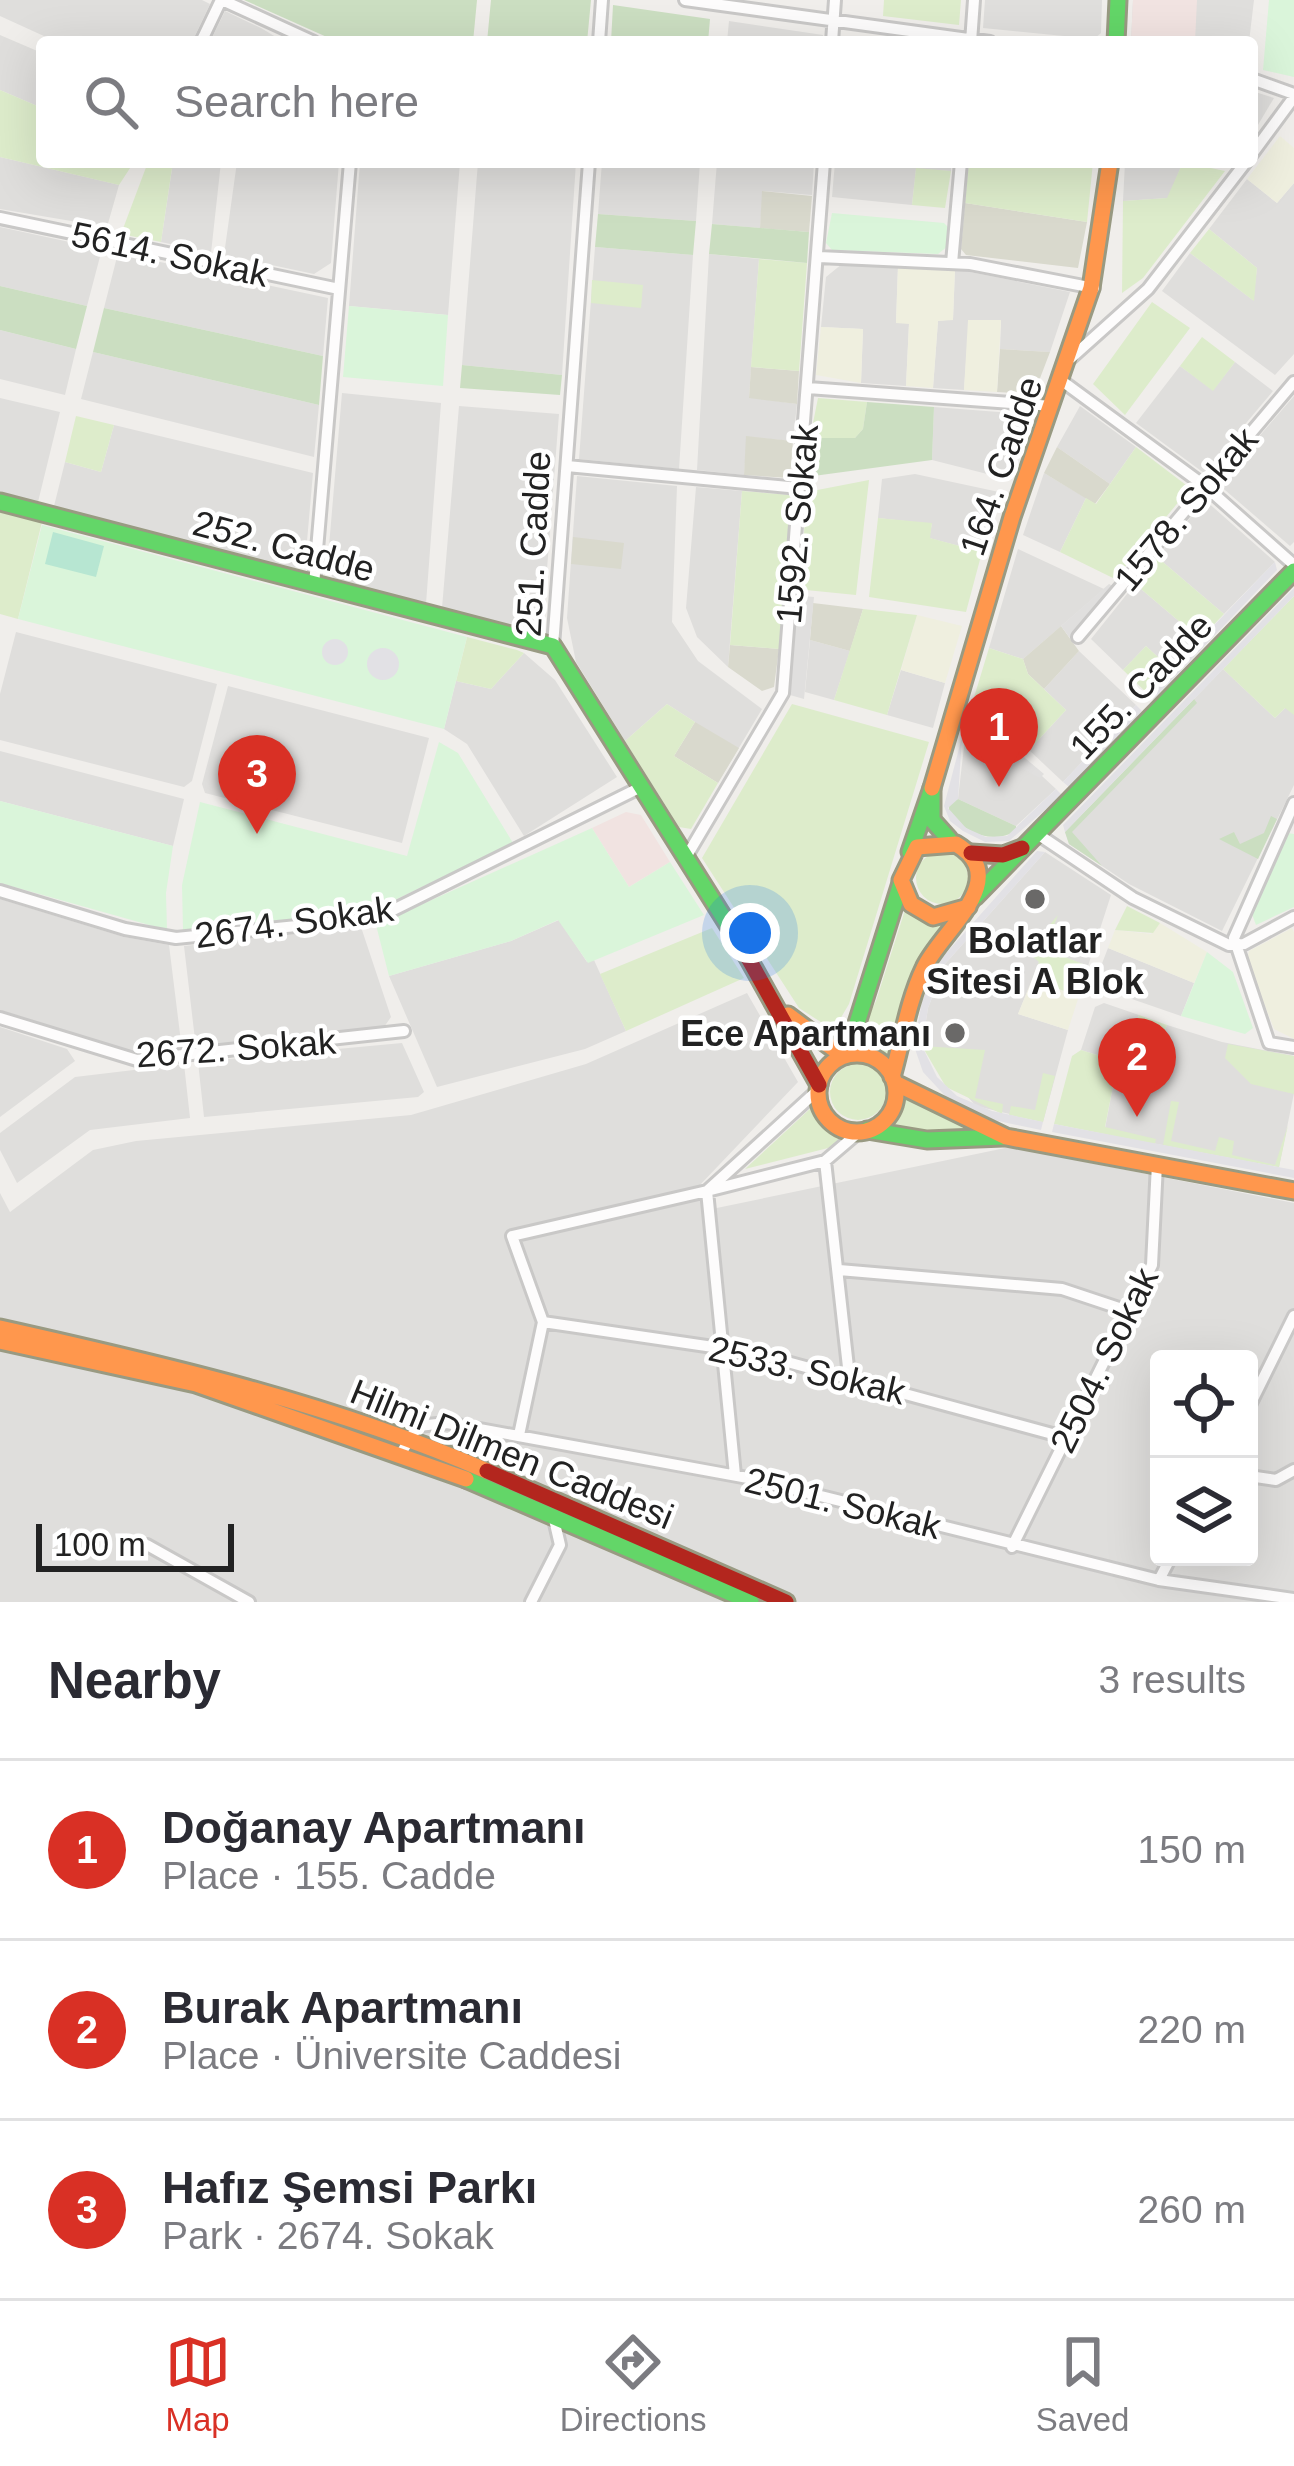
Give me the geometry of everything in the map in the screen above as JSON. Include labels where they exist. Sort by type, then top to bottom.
[{"type":"street","points":[[204,36],[222,0],[301,36]]},
{"type":"street","points":[[599,36],[602,0]]},
{"type":"street","points":[[686,0],[935,36]]},
{"type":"street","points":[[832,36],[835,0]]},
{"type":"street","points":[[971,36],[974,0]]},
{"type":"street","points":[[1116,36],[1118,0]]},
{"type":"street","points":[[1258,82],[1294,96],[1258,146]]},
{"type":"street","points":[[314,585],[349,168]]},
{"type":"street","name":"251. Cadde","points":[[589,168],[553,646],[781,1009],[819,1088]]},
{"type":"street","name":"1592. Sokak","points":[[685,859],[783,693],[824,168]]},
{"type":"street","points":[[952,262],[960,168]]},
{"type":"street","name":"164. Cadde","points":[[908,856],[1094,288],[1106,228],[1110,168]]},
{"type":"street","points":[[1071,358],[1148,289],[1241,168]]},
{"type":"street","name":"5614. Sokak","points":[[0,218],[339,289]]},
{"type":"street","points":[[819,257],[952,262],[1094,288]]},
{"type":"street","points":[[1062,380],[1205,486],[1294,568]]},
{"type":"street","name":"1578. Sokak","points":[[1078,637],[1294,382]]},
{"type":"street","points":[[808,388],[1052,406]]},
{"type":"street","points":[[567,466],[799,488]]},
{"type":"street","name":"252. Cadde","points":[[0,502],[553,646]]},
{"type":"street","name":"155. Cadde","points":[[894,1080],[924,968],[971,902],[1294,568]]},
{"type":"street","name":"2674. Sokak","points":[[0,891],[125,929],[176,938],[376,918],[639,788]]},
{"type":"street","points":[[902,880],[904,893],[921,912],[946,917],[971,902],[980,875],[971,854],[932,820],[932,788]]},
{"type":"street","points":[[1294,803],[1240,914],[1234,946],[1269,1043],[1294,1048]]},
{"type":"street","points":[[971,854],[1003,855],[1034,839],[1133,898],[1234,946]]},
{"type":"street","points":[[707,1191],[819,1088],[826,1069],[845,1056],[908,856],[928,841],[952,841]]},
{"type":"street","points":[[1234,946],[1294,917]]},
{"type":"street","name":"251. Cadde","points":[[781,1009],[845,1056]]},
{"type":"street","name":"2672. Sokak","points":[[0,1018],[137,1060],[404,1031]]},
{"type":"street","points":[[845,1056],[876,1058],[894,1080],[1006,1137]]},
{"type":"street","points":[[519,1436],[543,1322],[512,1237],[825,1161],[890,1114],[894,1080]]},
{"type":"street","points":[[819,1088],[831,1122],[863,1131],[927,1140],[1006,1137],[1294,1191]]},
{"type":"street","points":[[825,1161],[849,1376]]},
{"type":"street","name":"2504. Sokak","points":[[1012,1547],[1155,1255],[1157,1164]]},
{"type":"street","points":[[707,1191],[735,1475]]},
{"type":"street","points":[[839,1270],[1062,1289],[1131,1312]]},
{"type":"street","name":"2533. Sokak","points":[[543,1322],[725,1348],[849,1376],[1067,1438]]},
{"type":"street","points":[[1258,1390],[1293,1322]]},
{"type":"street","name":"Hilmi Dilmen Caddesi","points":[[0,1328],[162,1364],[406,1444],[786,1602]]},
{"type":"street","name":"Hilmi Dilmen Caddesi","points":[[0,1341],[157,1376],[406,1444],[751,1602]]},
{"type":"street","name":"2501. Sokak","points":[[406,1444],[431,1422],[519,1436],[735,1475],[1159,1580],[1294,1599]]},
{"type":"street","points":[[1258,1477],[1276,1480],[1294,1470]]},
{"type":"street","points":[[531,1602],[560,1545],[553,1515]]},
{"type":"street","points":[[147,1545],[249,1602]]},
{"type":"street","points":[[1159,1580],[1166,1566]]},
{"type":"shaded area","points":[[0,0],[202,0],[210,4],[195,36],[44,36],[0,16]]},
{"type":"shaded area","points":[[985,0],[1102,0],[1098,36],[983,28]]},
{"type":"shaded area","points":[[1133,0],[1254,0],[1250,36],[1131,36]]},
{"type":"shaded area","points":[[1133,0],[1197,0],[1195,36],[1131,36]]},
{"type":"shaded area","points":[[225,11],[274,36],[213,36]]},
{"type":"shaded area","points":[[729,21],[823,35],[823,36],[728,36]]},
{"type":"shaded area","points":[[0,35],[36,50],[36,105],[0,90]]},
{"type":"shaded area","points":[[1258,93],[1274,98],[1258,125]]},
{"type":"shaded area","points":[[0,157],[119,185],[107,227],[0,209]]},
{"type":"shaded area","points":[[220,168],[211,253],[161,242],[172,169]]},
{"type":"shaded area","points":[[236,168],[339,168],[331,263],[314,274],[224,255]]},
{"type":"shaded area","points":[[360,168],[460,168],[448,315],[349,306]]},
{"type":"shaded area","points":[[478,168],[576,168],[562,375],[462,365]]},
{"type":"shaded area","points":[[602,168],[700,168],[696,221],[598,214]]},
{"type":"shaded area","points":[[717,168],[814,168],[812,195],[763,191],[760,228],[712,224]]},
{"type":"shaded area","points":[[834,168],[951,168],[916,169],[912,205],[832,197]]},
{"type":"shaded area","points":[[1125,168],[1180,168],[1168,198],[1123,201]]},
{"type":"shaded area","points":[[1247,179],[1277,203],[1294,183],[1294,354],[1275,375],[1162,291],[1190,253],[1253,300],[1257,268],[1209,229]]},
{"type":"shaded area","points":[[762,191],[812,196],[809,232],[760,228]]},
{"type":"shaded area","points":[[965,203],[1087,222],[1078,268],[966,255],[961,249]]},
{"type":"shaded area","points":[[0,227],[102,249],[87,306],[0,286]]},
{"type":"shaded area","points":[[595,247],[693,255],[679,469],[579,459]]},
{"type":"shaded area","points":[[118,253],[328,298],[323,356],[104,308]]},
{"type":"shaded area","points":[[709,254],[759,259],[749,397],[797,404],[793,441],[747,437],[744,475],[697,470]]},
{"type":"shaded area","points":[[842,264],[898,266],[896,323],[909,323],[906,386],[861,383],[863,329],[821,327],[826,277]]},
{"type":"shaded area","points":[[955,269],[1070,292],[1050,352],[1000,349],[1001,321],[969,320],[964,390],[933,388],[938,321],[953,319]]},
{"type":"shaded area","points":[[0,330],[76,349],[65,395],[0,379]]},
{"type":"shaded area","points":[[1000,349],[1050,352],[1034,394],[997,392]]},
{"type":"shaded area","points":[[93,352],[319,405],[314,457],[81,399]]},
{"type":"shaded area","points":[[1235,362],[1273,391],[1204,473],[1136,423],[1180,366],[1213,390]]},
{"type":"shaded area","points":[[751,367],[799,371],[797,404],[749,398]]},
{"type":"shaded area","points":[[342,393],[441,403],[426,604],[335,580],[327,570]]},
{"type":"shaded area","points":[[1294,396],[1294,542],[1290,546],[1218,484]]},
{"type":"shaded area","points":[[0,398],[60,412],[38,502],[0,492]]},
{"type":"shaded area","points":[[459,406],[559,414],[545,595],[538,615],[527,624],[510,626],[442,608]]},
{"type":"shaded area","points":[[1080,406],[1136,447],[1110,484],[1057,447]]},
{"type":"shaded area","points":[[934,407],[1026,414],[1003,478],[932,460]]},
{"type":"shaded area","points":[[114,425],[313,473],[305,564],[292,569],[54,506],[65,462],[101,472]]},
{"type":"shaded area","points":[[746,436],[793,441],[790,478],[744,475]]},
{"type":"shaded area","points":[[1057,447],[1110,484],[1095,504],[1044,473]]},
{"type":"shaded area","points":[[1044,473],[1086,498],[1060,552],[1023,535]]},
{"type":"shaded area","points":[[915,474],[999,492],[982,552],[929,538],[932,524],[878,518],[882,479]]},
{"type":"shaded area","points":[[577,476],[677,486],[672,622],[698,661],[762,709],[718,783],[695,722],[667,704],[625,741],[576,662],[567,618]]},
{"type":"shaded area","points":[[696,487],[742,491],[728,667],[697,637],[686,608]]},
{"type":"shaded area","points":[[1205,500],[1275,562],[1224,614],[1157,557]]},
{"type":"shaded area","points":[[573,537],[624,543],[621,569],[571,564]]},
{"type":"shaded area","points":[[1018,549],[1104,589],[1023,659],[989,648]]},
{"type":"shaded area","points":[[1275,562],[1277,570],[1154,699],[1148,694]]},
{"type":"shaded area","points":[[1109,584],[1119,589],[1072,641],[1061,626]]},
{"type":"shaded area","points":[[1135,584],[1200,639],[1171,669],[1146,646],[1123,670],[1091,639]]},
{"type":"shaded area","points":[[1294,588],[1294,596],[1065,832],[1063,825]]},
{"type":"shaded area","points":[[791,595],[814,597],[804,699],[783,693]]},
{"type":"shaded area","points":[[813,603],[863,609],[850,651],[810,640]]},
{"type":"shaded area","points":[[1061,626],[1079,651],[1044,689],[1028,674],[1023,659]]},
{"type":"shaded area","points":[[16,632],[217,684],[192,781],[184,787],[0,740],[0,694]]},
{"type":"shaded area","points":[[335,639],[345,642],[345,662],[335,665],[325,662],[322,652],[325,642]]},
{"type":"shaded area","points":[[810,640],[850,651],[834,700],[805,692]]},
{"type":"shaded area","points":[[730,645],[779,649],[774,687],[762,691],[728,667]]},
{"type":"shaded area","points":[[383,648],[394,653],[399,664],[394,675],[383,680],[372,675],[367,664],[372,653]]},
{"type":"shaded area","points":[[1079,651],[1136,705],[1063,782],[1029,750],[1066,710],[1044,689]]},
{"type":"shaded area","points":[[524,653],[555,680],[617,777],[524,836],[467,744],[444,729],[456,681],[491,689]]},
{"type":"shaded area","points":[[1223,669],[1275,718],[1294,699],[1294,785],[1222,931],[1129,884],[1069,844],[1065,832]]},
{"type":"shaded area","points":[[901,670],[945,683],[933,728],[887,715]]},
{"type":"shaded area","points":[[228,686],[429,738],[402,843],[205,793],[202,784]]},
{"type":"shaded area","points":[[1136,705],[1142,711],[1069,787],[1063,782]]},
{"type":"shaded area","points":[[695,722],[739,748],[718,783],[674,756]]},
{"type":"shaded area","points":[[962,737],[958,799],[948,808],[966,828],[986,837],[1007,836],[1056,789],[1062,795],[1009,841],[985,842],[963,831],[950,821],[944,806]]},
{"type":"shaded area","points":[[965,738],[1042,776],[1056,789],[1016,826],[958,799]]},
{"type":"shaded area","points":[[980,739],[1019,753],[1044,774],[1040,778],[977,745]]},
{"type":"shaded area","points":[[0,751],[184,799],[173,846],[0,801]]},
{"type":"shaded area","points":[[626,812],[641,815],[670,862],[629,887],[592,828]]},
{"type":"shaded area","points":[[1037,851],[1045,852],[945,964],[928,1008],[922,1046],[937,1077],[957,1096],[992,1111],[1043,1122],[1041,1130],[989,1119],[948,1099],[923,1072],[914,1046],[922,1001],[940,960]]},
{"type":"shaded area","points":[[1045,852],[1111,895],[1088,966],[1044,950],[1018,1014],[1068,1030],[1043,1122],[976,1106],[922,1046],[928,1008],[945,964]]},
{"type":"shaded area","points":[[0,899],[124,937],[169,945],[182,1050],[134,1052],[0,1010]]},
{"type":"shaded area","points":[[559,920],[587,962],[594,960],[626,1031],[585,1049],[437,1087],[389,976],[511,941]]},
{"type":"shaded area","points":[[361,927],[391,1017],[384,1027],[196,1048],[184,946]]},
{"type":"shaded area","points":[[1108,948],[1194,983],[1181,1016],[1100,988],[1096,979]]},
{"type":"shaded area","points":[[747,993],[798,1082],[699,1186],[707,1210],[1010,1147],[1294,1203],[1294,1602],[0,1602],[0,1193],[10,1212],[93,1150],[136,1141],[411,1115],[586,1064]]},
{"type":"shaded area","points":[[1104,1003],[1139,1015],[1120,1062],[1081,1050],[1095,1007]]},
{"type":"shaded area","points":[[1167,1025],[1294,1056],[1294,1093],[1279,1167],[1104,1134],[1115,1075],[1144,1081]]},
{"type":"shaded area","points":[[0,1027],[67,1049],[75,1061],[0,1117]]},
{"type":"shaded area","points":[[402,1043],[424,1092],[418,1097],[204,1117],[198,1062]]},
{"type":"shaded area","points":[[184,1064],[190,1118],[90,1130],[17,1183],[0,1150],[0,1133],[75,1077]]},
{"type":"shaded area","points":[[1054,1124],[1294,1170],[1294,1178],[1052,1132]]},
{"type":"green space","points":[[244,0],[477,0],[474,36],[325,36]]},
{"type":"green space","points":[[491,0],[591,0],[588,36],[488,36]]},
{"type":"green space","points":[[884,0],[961,0],[959,25],[883,16]]},
{"type":"green space","points":[[1269,0],[1294,0],[1294,77],[1263,70]]},
{"type":"green space","points":[[613,5],[710,19],[709,36],[611,36]]},
{"type":"green space","points":[[0,90],[36,105],[36,165],[0,157]]},
{"type":"green space","points":[[1280,136],[1294,148],[1294,183],[1277,203],[1247,179]]},
{"type":"green space","points":[[47,168],[130,168],[119,185]]},
{"type":"green space","points":[[146,168],[172,168],[161,242],[121,234]]},
{"type":"green space","points":[[916,168],[951,171],[945,208],[912,205]]},
{"type":"green space","points":[[968,168],[1092,168],[1087,222],[965,203]]},
{"type":"green space","points":[[1180,168],[1225,171],[1143,278],[1122,293],[1123,201],[1167,198]]},
{"type":"green space","points":[[832,213],[944,223],[949,228],[948,246],[938,254],[832,250],[826,243]]},
{"type":"green space","points":[[598,214],[696,221],[693,255],[595,247]]},
{"type":"green space","points":[[712,224],[809,232],[807,263],[709,254]]},
{"type":"green space","points":[[1209,229],[1257,268],[1254,301],[1190,253]]},
{"type":"green space","points":[[759,259],[807,263],[799,371],[751,367]]},
{"type":"green space","points":[[898,266],[955,269],[953,320],[938,321],[933,388],[906,386],[909,324],[896,323]]},
{"type":"green space","points":[[592,280],[643,285],[641,308],[591,303]]},
{"type":"green space","points":[[0,286],[87,306],[76,349],[0,330]]},
{"type":"green space","points":[[1152,302],[1190,328],[1125,415],[1093,384]]},
{"type":"green space","points":[[349,306],[448,315],[443,386],[343,377]]},
{"type":"green space","points":[[104,308],[323,356],[319,405],[93,352]]},
{"type":"green space","points":[[968,320],[1001,320],[997,392],[964,390]]},
{"type":"green space","points":[[821,327],[863,329],[861,383],[816,375]]},
{"type":"green space","points":[[1202,337],[1235,362],[1213,391],[1180,366]]},
{"type":"green space","points":[[462,365],[562,375],[560,395],[460,388]]},
{"type":"green space","points":[[818,398],[867,402],[863,429],[855,438],[810,438]]},
{"type":"green space","points":[[867,402],[934,407],[932,460],[806,477],[810,438],[855,438],[863,429]]},
{"type":"green space","points":[[76,416],[114,425],[101,472],[65,462]]},
{"type":"green space","points":[[1136,447],[1190,488],[1115,579],[1060,552],[1086,498],[1096,504]]},
{"type":"green space","points":[[869,480],[856,595],[806,590],[800,586],[807,492]]},
{"type":"green space","points":[[742,491],[791,495],[779,649],[730,645]]},
{"type":"green space","points":[[0,511],[42,522],[18,619],[0,614]]},
{"type":"green space","points":[[878,518],[932,523],[930,538],[982,552],[966,612],[869,597]]},
{"type":"green space","points":[[42,525],[467,637],[444,729],[18,619]]},
{"type":"green space","points":[[53,532],[104,546],[96,577],[45,564]]},
{"type":"green space","points":[[1157,557],[1224,614],[1200,639],[1135,584]]},
{"type":"green space","points":[[1294,596],[1294,715],[1285,708],[1275,718],[1223,669]]},
{"type":"green space","points":[[863,609],[917,615],[887,715],[834,700]]},
{"type":"green space","points":[[917,615],[962,626],[945,683],[901,670]]},
{"type":"green space","points":[[467,637],[524,653],[491,689],[456,681]]},
{"type":"green space","points":[[1146,646],[1171,669],[1148,694],[1123,670]]},
{"type":"green space","points":[[989,648],[1023,659],[1028,674],[1066,710],[1029,750],[965,727]]},
{"type":"green space","points":[[1194,699],[1197,703],[1072,832],[1102,866],[1069,844],[1065,832]]},
{"type":"green space","points":[[667,704],[695,722],[674,756],[718,783],[691,829],[679,827],[625,741]]},
{"type":"green space","points":[[792,704],[929,742],[849,1004],[839,1021],[827,1026],[799,1008],[702,858]]},
{"type":"green space","points":[[439,742],[458,753],[513,843],[372,911],[183,931],[182,885],[200,802],[407,856]]},
{"type":"green space","points":[[958,799],[1016,826],[1016,831],[989,837],[971,831],[949,813],[949,803]]},
{"type":"green space","points":[[0,801],[173,846],[166,893],[167,930],[0,883]]},
{"type":"green space","points":[[1271,816],[1277,819],[1258,859],[1219,839],[1234,832],[1240,844],[1264,833]]},
{"type":"green space","points":[[592,828],[629,887],[670,862],[704,915],[588,963],[558,920],[511,941],[389,976],[376,925]]},
{"type":"green space","points":[[1287,833],[1294,834],[1294,907],[1256,925],[1250,909]]},
{"type":"green space","points":[[942,852],[961,859],[968,878],[961,897],[942,904],[923,897],[916,878],[923,859]]},
{"type":"green space","points":[[1127,906],[1160,923],[1153,933],[1115,930]]},
{"type":"green space","points":[[905,910],[942,924],[908,984],[893,1060],[856,1041],[876,1001]]},
{"type":"green space","points":[[1058,915],[1045,949],[1088,966],[1079,996],[1032,980],[1039,962],[1027,952]]},
{"type":"green space","points":[[1160,923],[1207,952],[1194,983],[1108,948],[1115,930],[1151,934]]},
{"type":"green space","points":[[712,928],[744,978],[626,1031],[600,974]]},
{"type":"green space","points":[[1292,928],[1294,1039],[1274,1029],[1247,960],[1249,951]]},
{"type":"green space","points":[[1207,952],[1233,972],[1253,1028],[1245,1034],[1181,1016]]},
{"type":"green space","points":[[1032,980],[1079,996],[1068,1030],[1018,1014]]},
{"type":"green space","points":[[1139,1015],[1167,1025],[1143,1082],[1115,1076],[1105,1127],[1156,1139],[1155,1144],[1054,1124],[1072,1056],[1081,1050],[1120,1062]]},
{"type":"green space","points":[[1228,1044],[1294,1056],[1294,1094],[1251,1084],[1225,1058]]},
{"type":"green space","points":[[922,1046],[985,1050],[975,1098],[1003,1104],[1002,1114],[946,1087]]},
{"type":"green space","points":[[858,1064],[878,1072],[886,1092],[878,1112],[858,1120],[838,1112],[830,1092],[838,1072]]},
{"type":"green space","points":[[1043,1073],[1055,1076],[1043,1122],[1009,1115],[1011,1106],[1035,1110]]},
{"type":"green space","points":[[906,1096],[984,1136],[886,1128]]},
{"type":"green space","points":[[1171,1101],[1179,1102],[1171,1141],[1215,1151],[1219,1137],[1234,1141],[1232,1155],[1275,1165],[1288,1125],[1279,1167],[1163,1145]]},
{"type":"green space","points":[[812,1107],[845,1137],[836,1146],[745,1169]]},
{"type":"traffic: fast","points":[[1116,36],[1118,0]]},
{"type":"traffic: fast","points":[[0,502],[553,646],[742,947]]},
{"type":"traffic: fast","points":[[975,897],[1294,571]]},
{"type":"traffic: fast","points":[[910,852],[932,788],[932,820],[949,839]]},
{"type":"traffic: fast","points":[[847,1055],[901,883]]},
{"type":"traffic: fast","points":[[867,1130],[927,1140],[1003,1137]]},
{"type":"traffic: fast","points":[[466,1479],[751,1602]]},
{"type":"traffic: slow","points":[[932,788],[1012,517],[1091,288],[1109,168]]},
{"type":"traffic: slow","points":[[892,1077],[918,981],[932,954],[957,922],[968,906],[978,873],[972,858],[956,844],[917,847],[901,880],[911,904],[933,917],[968,907]]},
{"type":"traffic: slow","points":[[788,1015],[843,1056]]},
{"type":"traffic: slow","points":[[857,1054],[885,1065],[896,1093],[885,1121],[857,1132],[829,1121],[818,1093],[829,1065],[857,1054]]},
{"type":"traffic: slow","points":[[895,1083],[1006,1137],[1294,1191]]},
{"type":"traffic: slow","points":[[0,1328],[308,1406],[487,1471]]},
{"type":"traffic: slow","points":[[0,1341],[196,1384],[466,1479]]},
{"type":"traffic: jam","points":[[971,853],[1003,855],[1022,848]]},
{"type":"traffic: jam","points":[[742,947],[819,1085]]},
{"type":"traffic: jam","points":[[487,1471],[786,1602]]},
{"type":"place","name":"Doğanay Apartmanı","points":[[999,787]]},
{"type":"place","name":"Hafız Şemsi Parkı","points":[[257,834]]},
{"type":"place","name":"Bolatlar Sitesi A Blok","points":[[1035,899]]},
{"type":"place","name":"Ece Apartmanı","points":[[955,1033]]},
{"type":"place","name":"Burak Apartmanı","points":[[1137,1117]]}]
